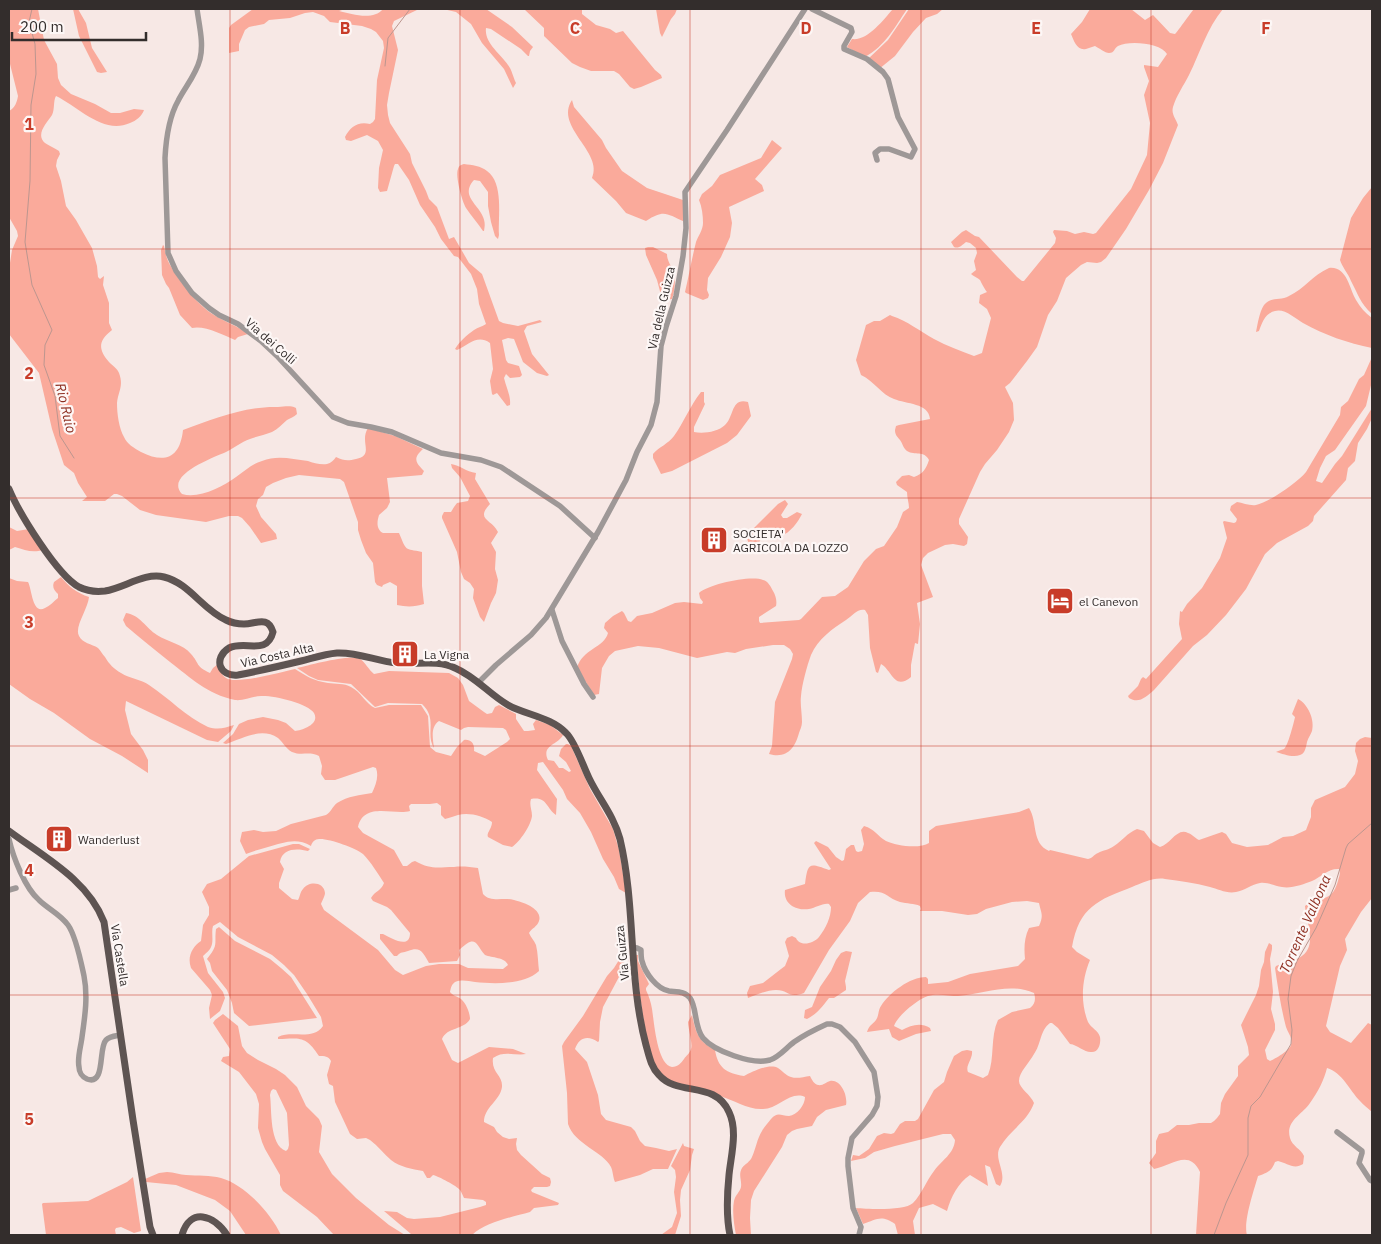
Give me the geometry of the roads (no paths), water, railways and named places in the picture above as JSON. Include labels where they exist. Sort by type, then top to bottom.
[{"type":"main road","name":"Via Costa Alta","points":[[9,489],[30,527],[62,573],[78,587],[105,591],[148,577],[162,576],[178,582],[214,612],[227,620],[238,624],[258,621],[268,624],[273,632],[270,641],[266,644],[259,646],[236,646],[222,655],[220,665],[227,674],[232,676],[238,675],[335,653],[348,653],[361,654],[390,663],[442,664],[458,669],[479,682]]},
{"type":"main road","name":"Via Guizza","points":[[479,682],[509,706],[546,720],[567,733],[590,780],[617,828],[625,866],[641,1020],[645,1043],[654,1068],[659,1076],[672,1084],[703,1090],[720,1098],[732,1118],[734,1128],[727,1217],[730,1235]]},
{"type":"main road","name":"Via Castella","points":[[9,831],[73,879],[90,896],[99,910],[106,929],[150,1226],[153,1235]]},
{"type":"main road","points":[[182,1235],[185,1225],[190,1220],[204,1217],[213,1220],[227,1235]]},
{"type":"street","name":"Via dei Colli","points":[[197,9],[202,49],[200,59],[192,79],[175,106],[166,144],[168,253],[176,271],[192,292],[209,308],[238,324],[277,356],[333,417],[348,423],[392,432],[441,453],[475,458],[501,467],[560,506],[595,538]]},
{"type":"street","name":"Via della Guizza","points":[[479,682],[531,636],[552,610],[595,538],[626,480],[633,461],[648,433],[659,394],[661,346],[676,296],[683,256],[686,228],[685,192],[805,9]]},
{"type":"street","points":[[812,9],[851,28],[852,32],[844,49],[867,59],[883,72],[888,80],[898,117],[915,149],[911,156],[889,149],[880,149],[875,153],[877,160]]},
{"type":"street","points":[[552,610],[562,641],[584,684],[593,697]]},
{"type":"street","points":[[9,839],[27,887],[38,900],[64,920],[73,933],[85,989],[86,1013],[78,1064],[84,1078],[91,1080],[96,1078],[99,1074],[105,1041],[121,1035]]},
{"type":"street","points":[[9,890],[16,888]]},
{"type":"street","points":[[632,947],[641,950],[643,964],[656,985],[664,990],[683,993],[691,999],[698,1030],[702,1036],[728,1054],[747,1059],[771,1060],[795,1041],[827,1024],[836,1025],[850,1036],[874,1072],[878,1097],[877,1106],[872,1115],[852,1138],[848,1158],[853,1208],[861,1226],[859,1235]]},
{"type":"street","points":[[1337,1132],[1362,1150],[1359,1163],[1372,1181]]},
{"type":"waterway","name":"Rio Ruio","points":[[32,9],[29,22],[35,44],[36,74],[31,105],[30,181],[25,242],[32,285],[52,330],[45,345],[44,365],[55,396],[60,436],[74,458]]},
{"type":"waterway","points":[[385,66],[388,38],[410,9]]},
{"type":"waterway","name":"Torrente Valbona","points":[[1214,1235],[1248,1155],[1248,1118],[1251,1106],[1260,1097],[1291,1044],[1292,1030],[1288,999],[1291,976],[1297,961],[1316,928],[1335,885],[1348,844],[1372,823]]},
{"type":"place","name":"SOCIETA' AGRICOLA DA LOZZO","points":[[714,540]]},
{"type":"place","name":"el Canevon","points":[[1060,601]]},
{"type":"place","name":"La Vigna","points":[[405,654]]},
{"type":"place","name":"Wanderlust","points":[[59,839]]}]
